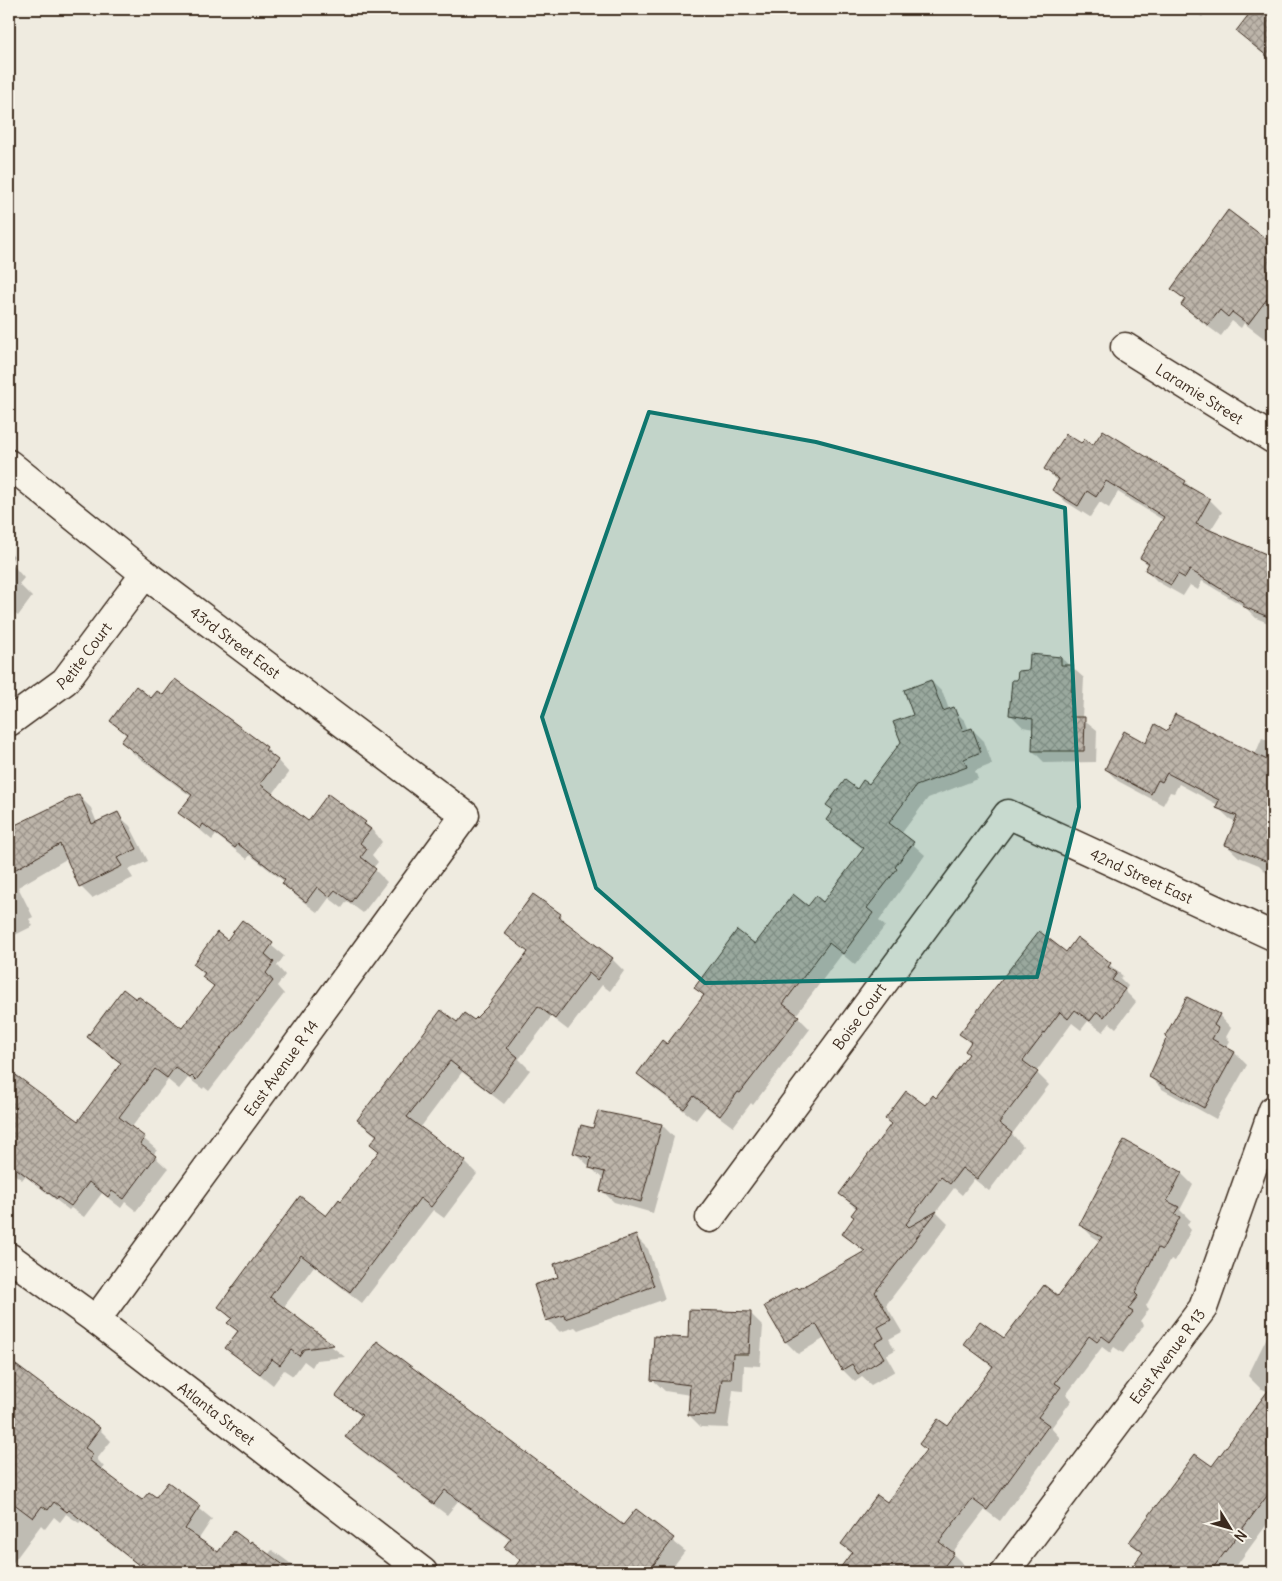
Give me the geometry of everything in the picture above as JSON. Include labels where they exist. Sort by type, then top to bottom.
[{"type":"street","name":"Laramie Street","points":[[1125,347],[1273,439]]},
{"type":"street","name":"43rd Street East","points":[[9,464],[145,574],[465,815]]},
{"type":"street","name":"Petite Court","points":[[9,722],[66,681],[145,574]]},
{"type":"street","name":"42nd Street East","points":[[1008,814],[1273,936]]},
{"type":"street","name":"Boise Court","points":[[710,1218],[1008,814]]},
{"type":"street","name":"East Avenue R 14","points":[[96,1320],[465,815]]},
{"type":"street","name":"East Avenue R 13","points":[[1005,1572],[1203,1308],[1273,1110]]},
{"type":"street","name":"Atlanta Street","points":[[9,1257],[96,1320],[424,1572]]},
{"type":"highlighted area","points":[[649,412],[816,442],[1065,508],[1079,807],[1037,977],[705,983],[596,888],[542,717]]},
{"type":"building","points":[[1253,9],[1273,9],[1273,61],[1236,31]]},
{"type":"building","points":[[1228,210],[1273,244],[1273,291],[1248,324],[1232,312],[1228,317],[1220,310],[1208,325],[1181,305],[1185,299],[1171,289]]},
{"type":"building","points":[[1103,430],[1186,481],[1184,484],[1210,499],[1196,524],[1273,557],[1273,619],[1242,606],[1244,603],[1190,570],[1185,578],[1178,574],[1171,585],[1145,570],[1149,563],[1140,558],[1164,517],[1106,481],[1096,497],[1087,491],[1078,506],[1052,490],[1059,479],[1044,469],[1066,434],[1081,443],[1085,439],[1093,445]]},
{"type":"building","points":[[1030,654],[1061,657],[1061,665],[1073,665],[1070,717],[1085,717],[1084,751],[1032,751],[1033,719],[1009,715],[1012,680],[1017,680],[1018,671],[1029,670]]},
{"type":"building","points":[[175,679],[267,747],[265,750],[278,760],[260,784],[308,821],[328,794],[366,822],[364,824],[371,829],[360,843],[367,849],[361,857],[376,869],[351,902],[335,890],[329,897],[317,887],[306,902],[282,884],[285,880],[238,844],[235,848],[203,824],[200,829],[178,813],[192,795],[121,742],[127,734],[110,721],[136,686],[151,698],[157,691],[163,695]]},
{"type":"building","points":[[931,680],[943,711],[954,707],[963,731],[972,728],[981,752],[964,759],[967,767],[916,786],[889,823],[914,842],[895,867],[897,869],[867,908],[873,913],[843,954],[829,943],[783,1004],[799,1016],[740,1093],[738,1092],[720,1116],[694,1096],[684,1109],[637,1074],[662,1040],[667,1044],[704,995],[694,988],[737,930],[755,944],[793,894],[808,906],[816,896],[823,902],[864,848],[826,820],[833,810],[826,805],[845,780],[857,789],[863,780],[869,784],[901,742],[893,722],[913,715],[904,690]]},
{"type":"building","points":[[1175,714],[1273,763],[1273,864],[1225,845],[1237,816],[1216,808],[1219,800],[1167,773],[1162,782],[1158,780],[1151,794],[1105,769],[1124,731],[1146,743],[1155,724],[1167,731]]},
{"type":"building","points":[[79,794],[92,824],[118,812],[137,849],[117,858],[122,866],[79,887],[60,844],[9,873],[9,828]]},
{"type":"building","points":[[533,894],[561,914],[559,917],[613,958],[597,980],[589,973],[555,1019],[538,1006],[507,1048],[518,1057],[491,1093],[450,1061],[407,1117],[466,1161],[431,1207],[420,1198],[350,1292],[301,1255],[270,1297],[334,1345],[304,1349],[299,1356],[291,1350],[280,1365],[272,1359],[260,1374],[225,1348],[238,1331],[227,1323],[232,1318],[218,1307],[300,1196],[326,1216],[339,1199],[341,1201],[379,1151],[370,1144],[377,1135],[357,1120],[441,1010],[457,1022],[464,1013],[474,1020],[487,1007],[528,952],[504,933]]},
{"type":"building","points":[[242,920],[273,943],[265,954],[274,962],[266,973],[273,981],[196,1080],[175,1067],[167,1078],[155,1069],[119,1117],[145,1137],[140,1144],[156,1156],[124,1199],[112,1191],[108,1197],[89,1182],[71,1206],[58,1197],[57,1199],[9,1163],[9,1070],[78,1121],[121,1063],[87,1037],[123,989],[136,999],[138,996],[182,1028],[214,986],[202,977],[205,973],[193,964],[217,932],[227,940]]},
{"type":"building","points":[[1039,931],[1066,952],[1077,937],[1111,963],[1108,967],[1117,973],[1112,980],[1125,989],[1104,1017],[1097,1012],[1090,1021],[1075,1010],[1068,1019],[1060,1012],[1023,1061],[1038,1072],[999,1123],[1012,1133],[977,1179],[962,1168],[950,1184],[941,1177],[906,1224],[909,1227],[937,1211],[875,1292],[891,1320],[878,1327],[884,1338],[875,1343],[884,1358],[858,1374],[852,1364],[842,1370],[816,1324],[785,1342],[764,1306],[797,1287],[799,1289],[865,1251],[842,1234],[854,1217],[851,1215],[857,1207],[839,1194],[891,1124],[885,1119],[906,1091],[925,1105],[933,1095],[936,1098],[969,1054],[965,1051],[971,1042],[959,1034]]},
{"type":"building","points":[[1187,997],[1220,1014],[1214,1025],[1218,1028],[1212,1039],[1235,1052],[1204,1108],[1149,1077],[1167,1037],[1165,1036]]},
{"type":"building","points":[[598,1111],[662,1124],[641,1202],[600,1191],[605,1172],[589,1168],[591,1158],[573,1153],[581,1125],[593,1128]]},
{"type":"building","points":[[1124,1140],[1182,1172],[1167,1201],[1179,1207],[1174,1214],[1180,1217],[1162,1250],[1158,1248],[1135,1293],[1138,1296],[1128,1309],[1133,1312],[1110,1342],[1102,1336],[1097,1342],[1089,1336],[1055,1383],[1061,1387],[1038,1417],[1049,1425],[987,1510],[972,1499],[939,1542],[954,1553],[940,1572],[837,1572],[852,1552],[841,1544],[877,1495],[887,1502],[926,1450],[919,1444],[938,1419],[948,1426],[993,1366],[963,1344],[980,1321],[1004,1338],[1044,1285],[1058,1296],[1102,1237],[1079,1225]]},
{"type":"building","points":[[636,1235],[654,1286],[565,1319],[564,1315],[546,1321],[534,1285],[558,1277],[554,1264]]},
{"type":"building","points":[[689,1310],[751,1312],[749,1354],[733,1354],[731,1379],[722,1379],[716,1416],[688,1415],[690,1385],[651,1380],[654,1336],[688,1338]]},
{"type":"building","points":[[377,1341],[623,1525],[636,1509],[674,1538],[648,1572],[511,1572],[520,1560],[504,1547],[511,1538],[445,1490],[434,1504],[345,1437],[362,1415],[336,1396]]},
{"type":"building","points":[[9,1360],[100,1428],[85,1448],[93,1454],[89,1460],[142,1500],[149,1492],[156,1497],[168,1482],[200,1506],[185,1529],[218,1552],[234,1531],[293,1572],[153,1572],[142,1563],[140,1566],[69,1510],[67,1512],[54,1502],[48,1510],[42,1506],[33,1518],[9,1500]]},
{"type":"building","points":[[1273,1384],[1273,1488],[1210,1572],[1128,1572],[1143,1552],[1129,1542],[1195,1454],[1212,1466]]}]
